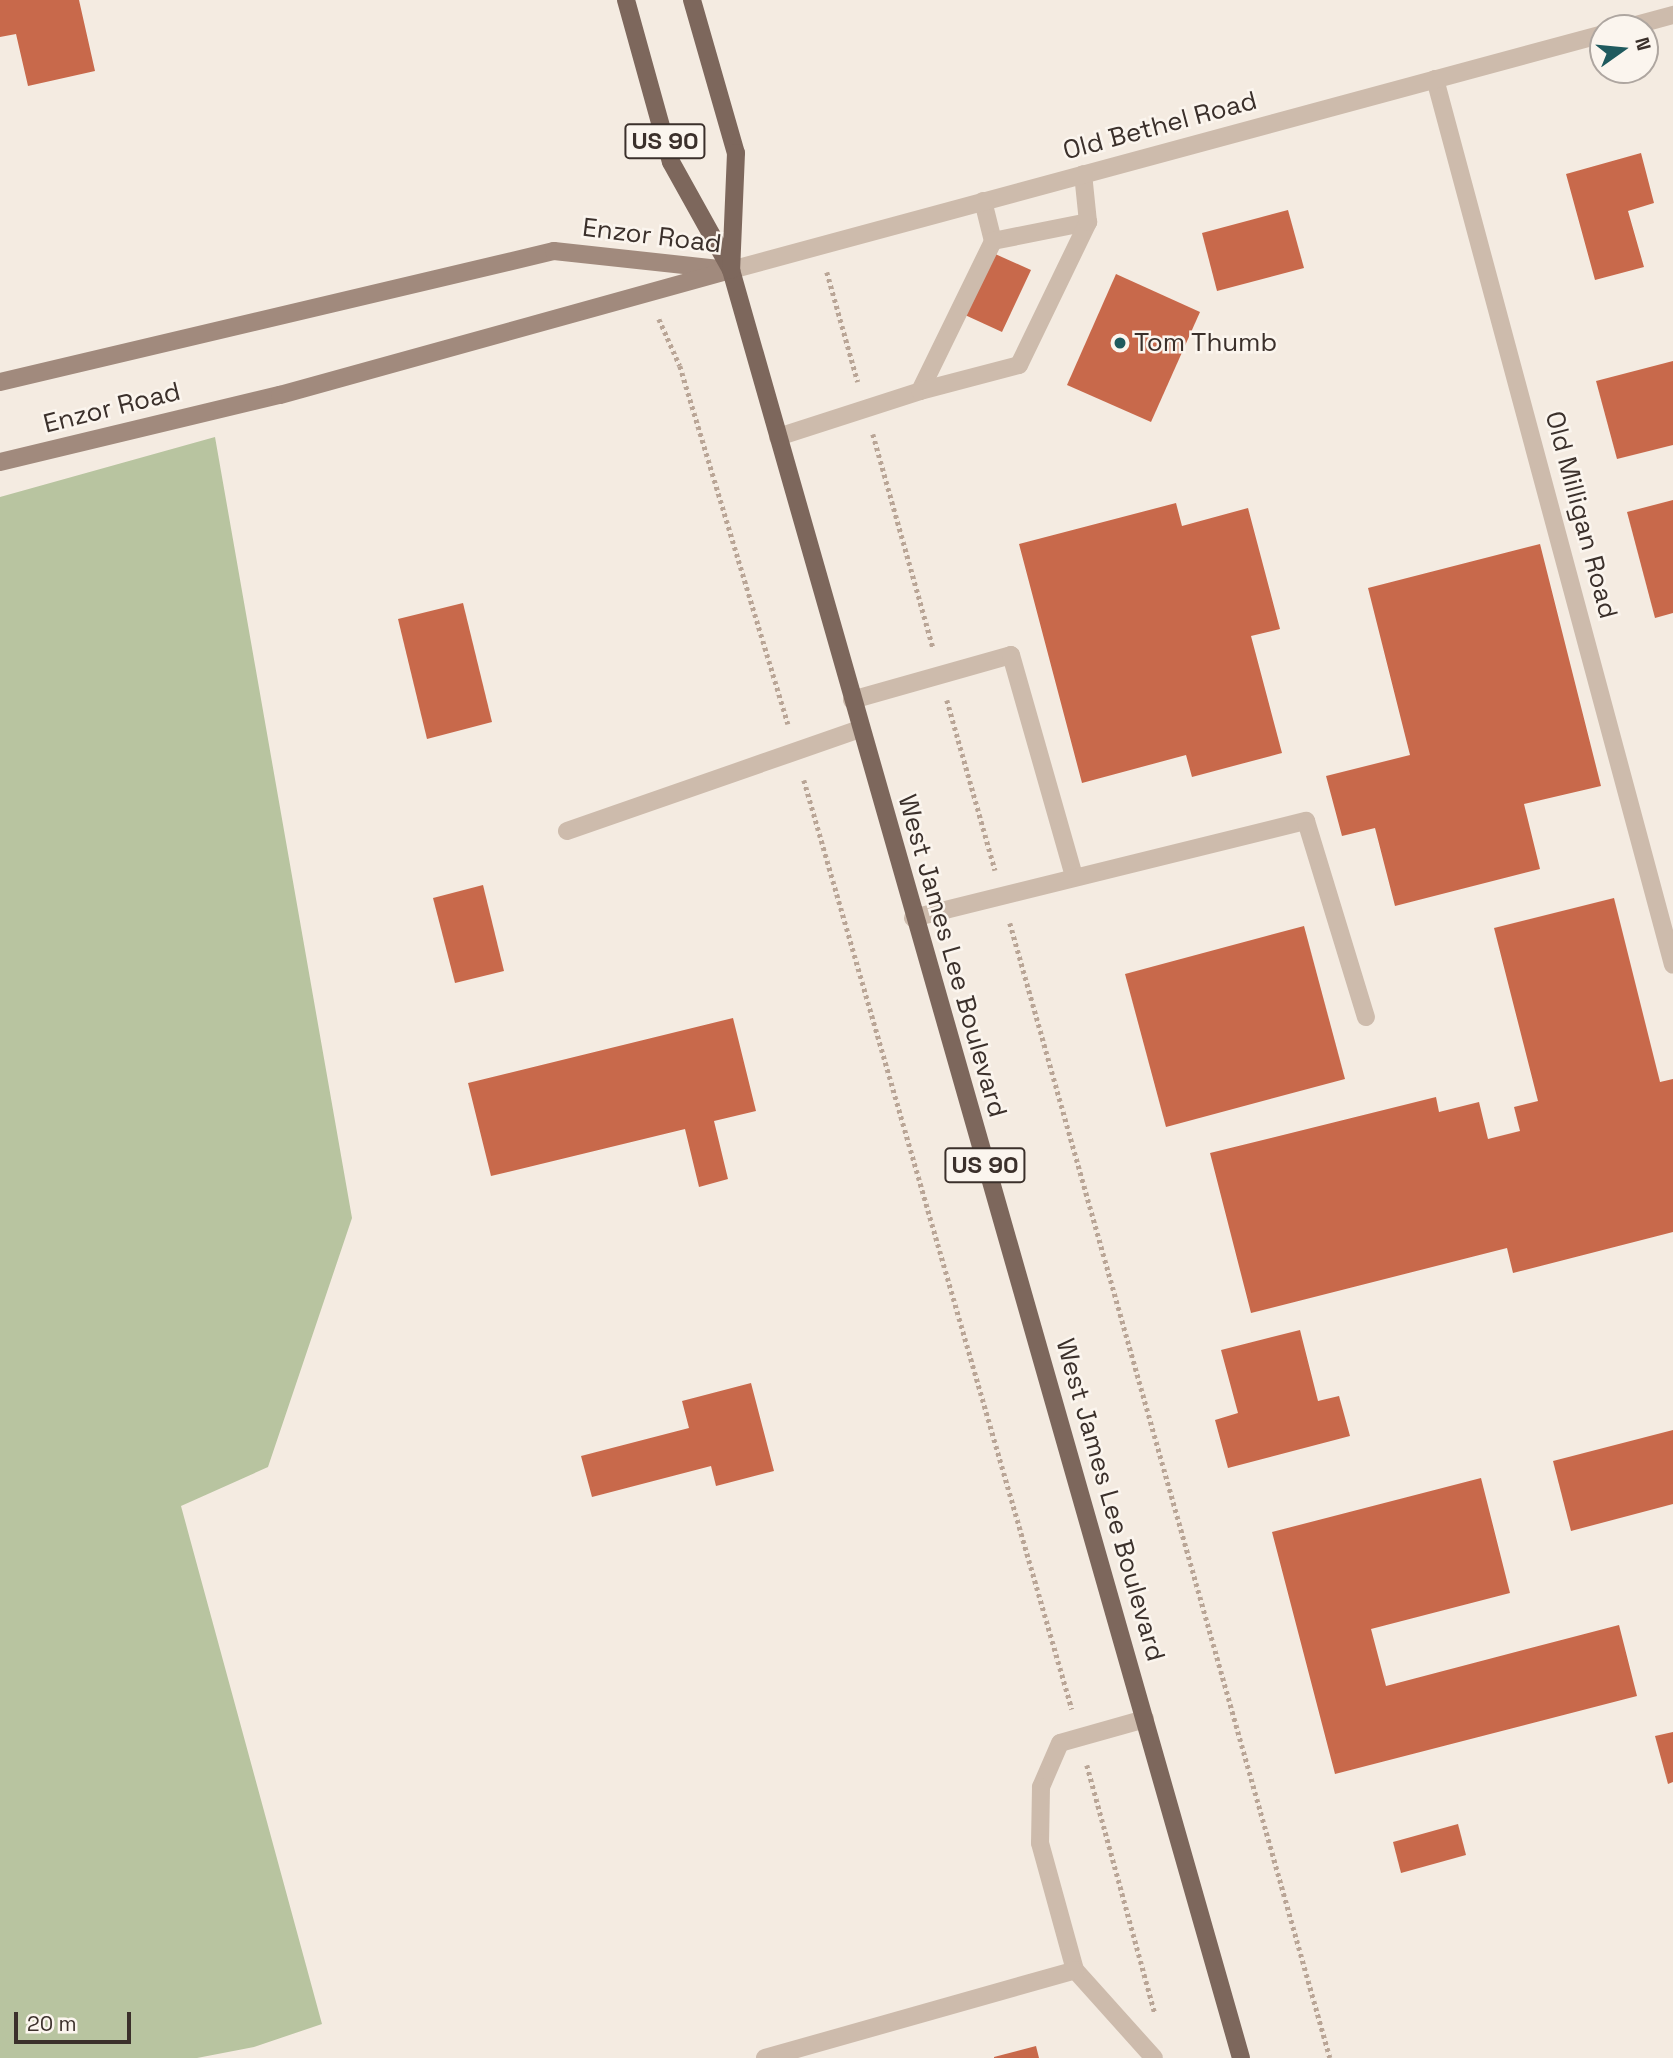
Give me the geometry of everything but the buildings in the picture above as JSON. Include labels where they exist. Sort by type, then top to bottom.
[{"type":"main road","name":"West James Lee Boulevard","points":[[626,0],[671,162],[731,270],[913,918],[1145,1719],[1239,2057]]},
{"type":"main road","name":"West James Lee Boulevard","points":[[692,0],[736,153],[731,270]]},
{"type":"main road","name":"Enzor Road","points":[[0,382],[554,251],[731,270]]},
{"type":"main road","name":"Enzor Road","points":[[0,462],[280,395],[731,270]]},
{"type":"street","name":"Old Bethel Road","points":[[731,270],[819,244],[1589,38]]},
{"type":"street","name":"Old Milligan Road","points":[[1435,79],[1673,965]]},
{"type":"street","points":[[778,437],[920,391],[1019,365],[1088,222],[1083,174]]},
{"type":"street","points":[[920,391],[993,241],[983,201]]},
{"type":"street","points":[[993,241],[1088,222]]},
{"type":"street","points":[[852,700],[1011,655],[1074,876]]},
{"type":"street","points":[[567,831],[860,729]]},
{"type":"street","points":[[913,918],[1074,876],[1306,821],[1366,1017]]},
{"type":"street","points":[[1145,1719],[1059,1744],[1041,1787],[1040,1843],[1075,1970],[1154,2058]]},
{"type":"street","points":[[765,2058],[1075,1970]]},
{"type":"path","points":[[819,244],[1330,2058]]},
{"type":"path","points":[[648,293],[680,366],[796,751],[1080,1737],[1156,2018]]},
{"type":"green space","points":[[215,437],[352,1218],[268,1467],[181,1506],[322,2024],[254,2047],[197,2058],[0,2058],[0,497]]},
{"type":"place","name":"Tom Thumb","points":[[1120,343]]}]
